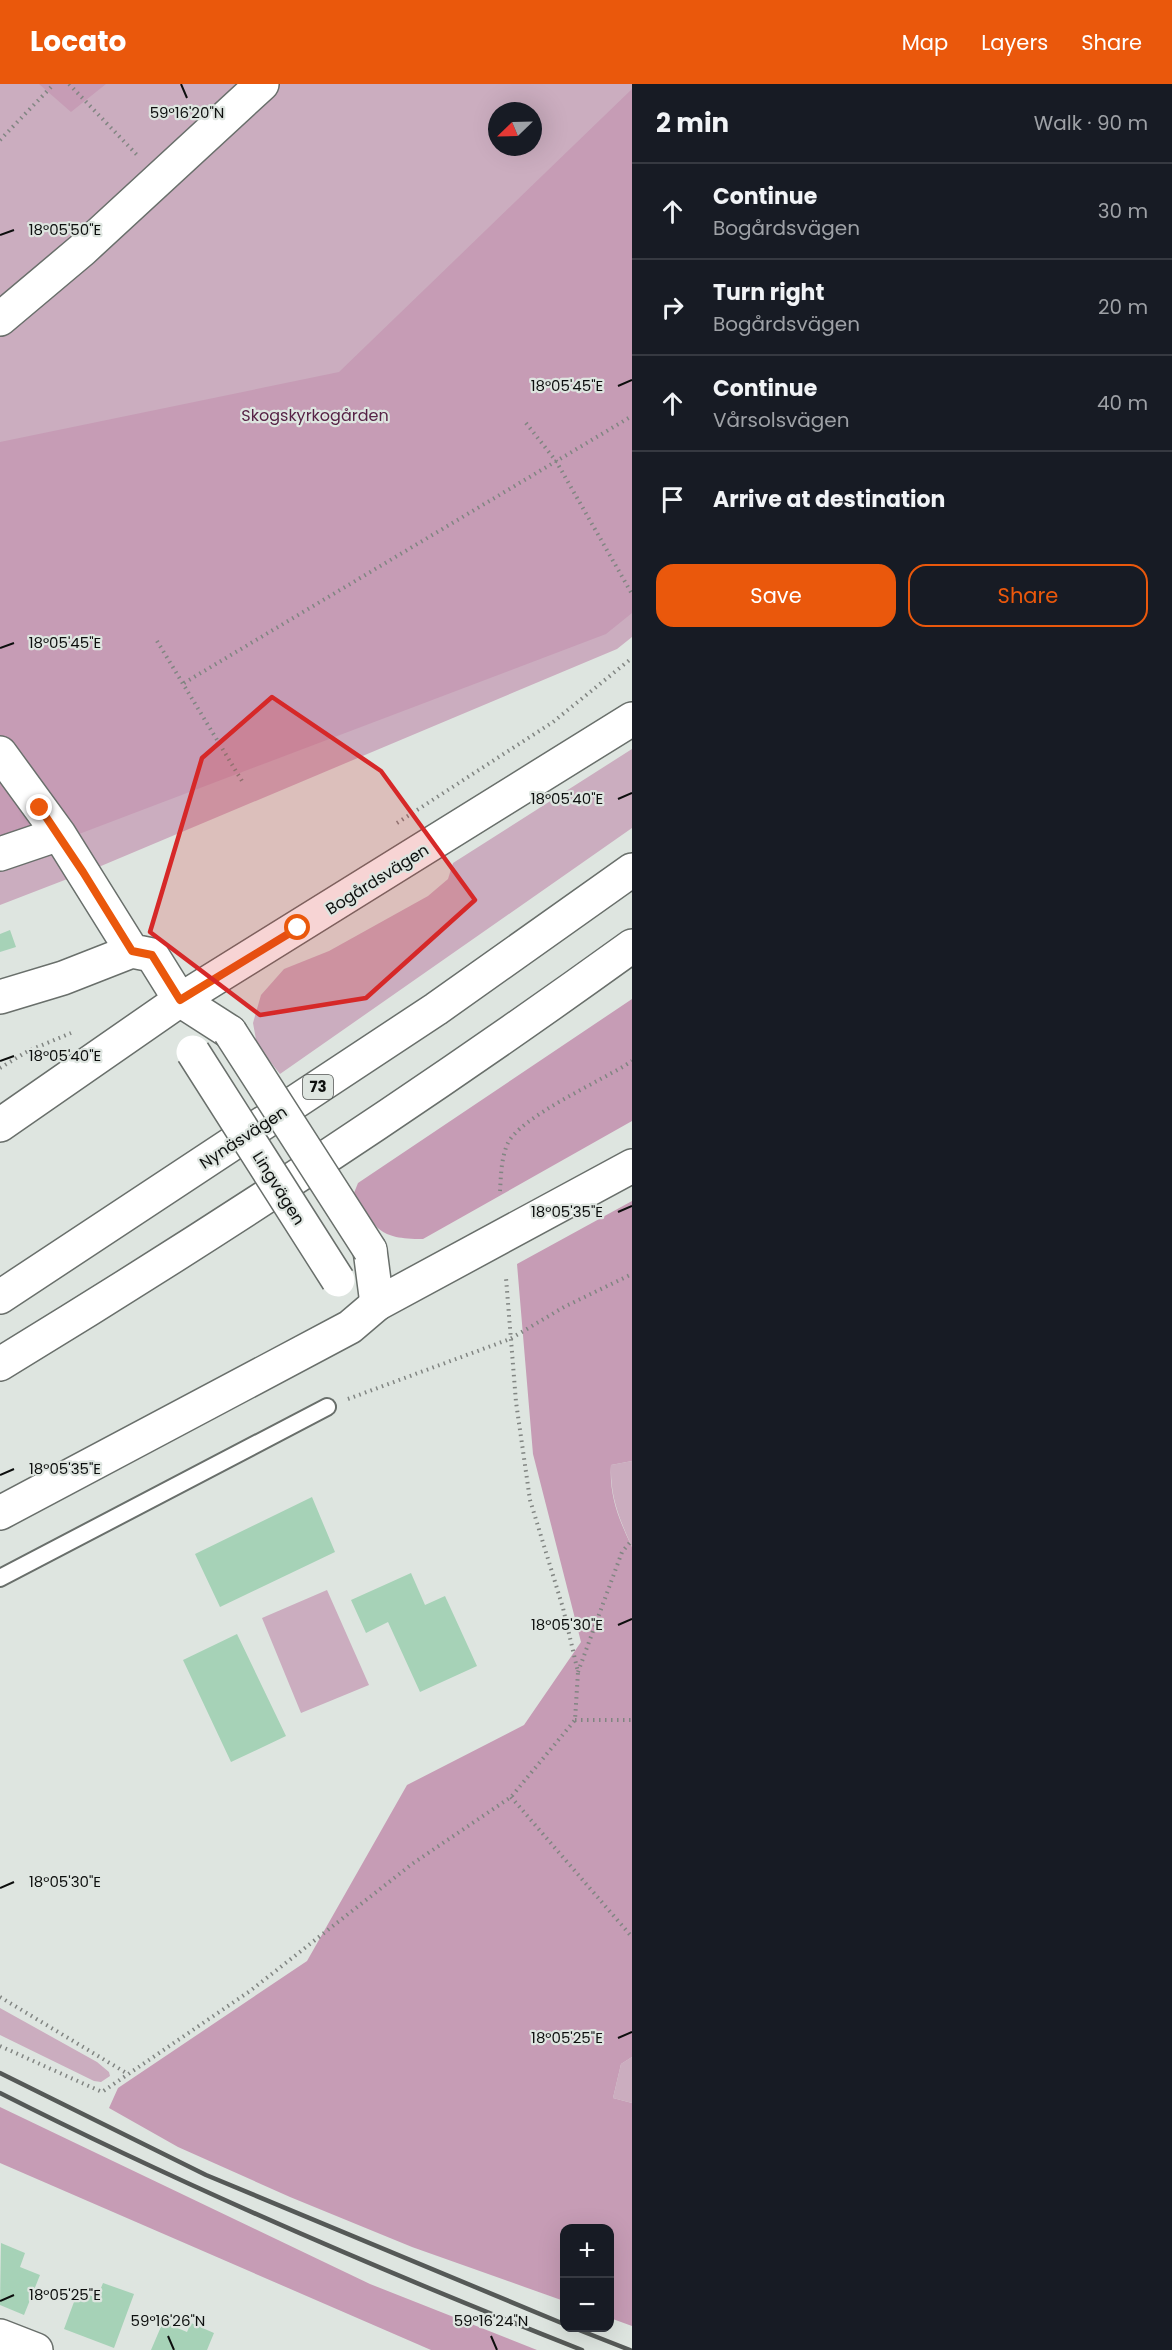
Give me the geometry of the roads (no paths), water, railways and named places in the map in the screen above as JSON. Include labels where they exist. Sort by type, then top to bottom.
[{"type":"main road","points":[[0,319],[82,250],[262,84]]},
{"type":"main road","name":"Bogårdsvägen","points":[[0,1125],[180,1000],[632,719]]},
{"type":"main road","points":[[0,753],[59,834],[132,951]]},
{"type":"main road","points":[[0,854],[59,834]]},
{"type":"main road","name":"Nynäsvägen","points":[[0,1297],[436,1010],[632,870]]},
{"type":"main road","points":[[0,1365],[338,1150],[632,946]]},
{"type":"main road","points":[[0,997],[63,978],[132,951],[152,955],[180,1000],[230,1032],[370,1250],[377,1304]]},
{"type":"main road","name":"Lingvägen","points":[[180,1000],[193,1052],[338,1280],[377,1304]]},
{"type":"main road","points":[[0,1513],[350,1326],[377,1304],[632,1166]]},
{"type":"main road","points":[[0,1274],[33,1253],[154,1196]]},
{"type":"main road","points":[[0,1381],[99,1304]]},
{"type":"main road","points":[[0,2336],[36,2350]]},
{"type":"lane","points":[[0,1578],[327,1407]]},
{"type":"railway","points":[[0,2073],[206,2175],[560,2322]]},
{"type":"railway","points":[[0,2093],[215,2196],[434,2290],[582,2350]]},
{"type":"railway","points":[[584,2332],[630,2350]]},
{"type":"park label","name":"Skogskyrkogården","points":[[315,415]]}]
